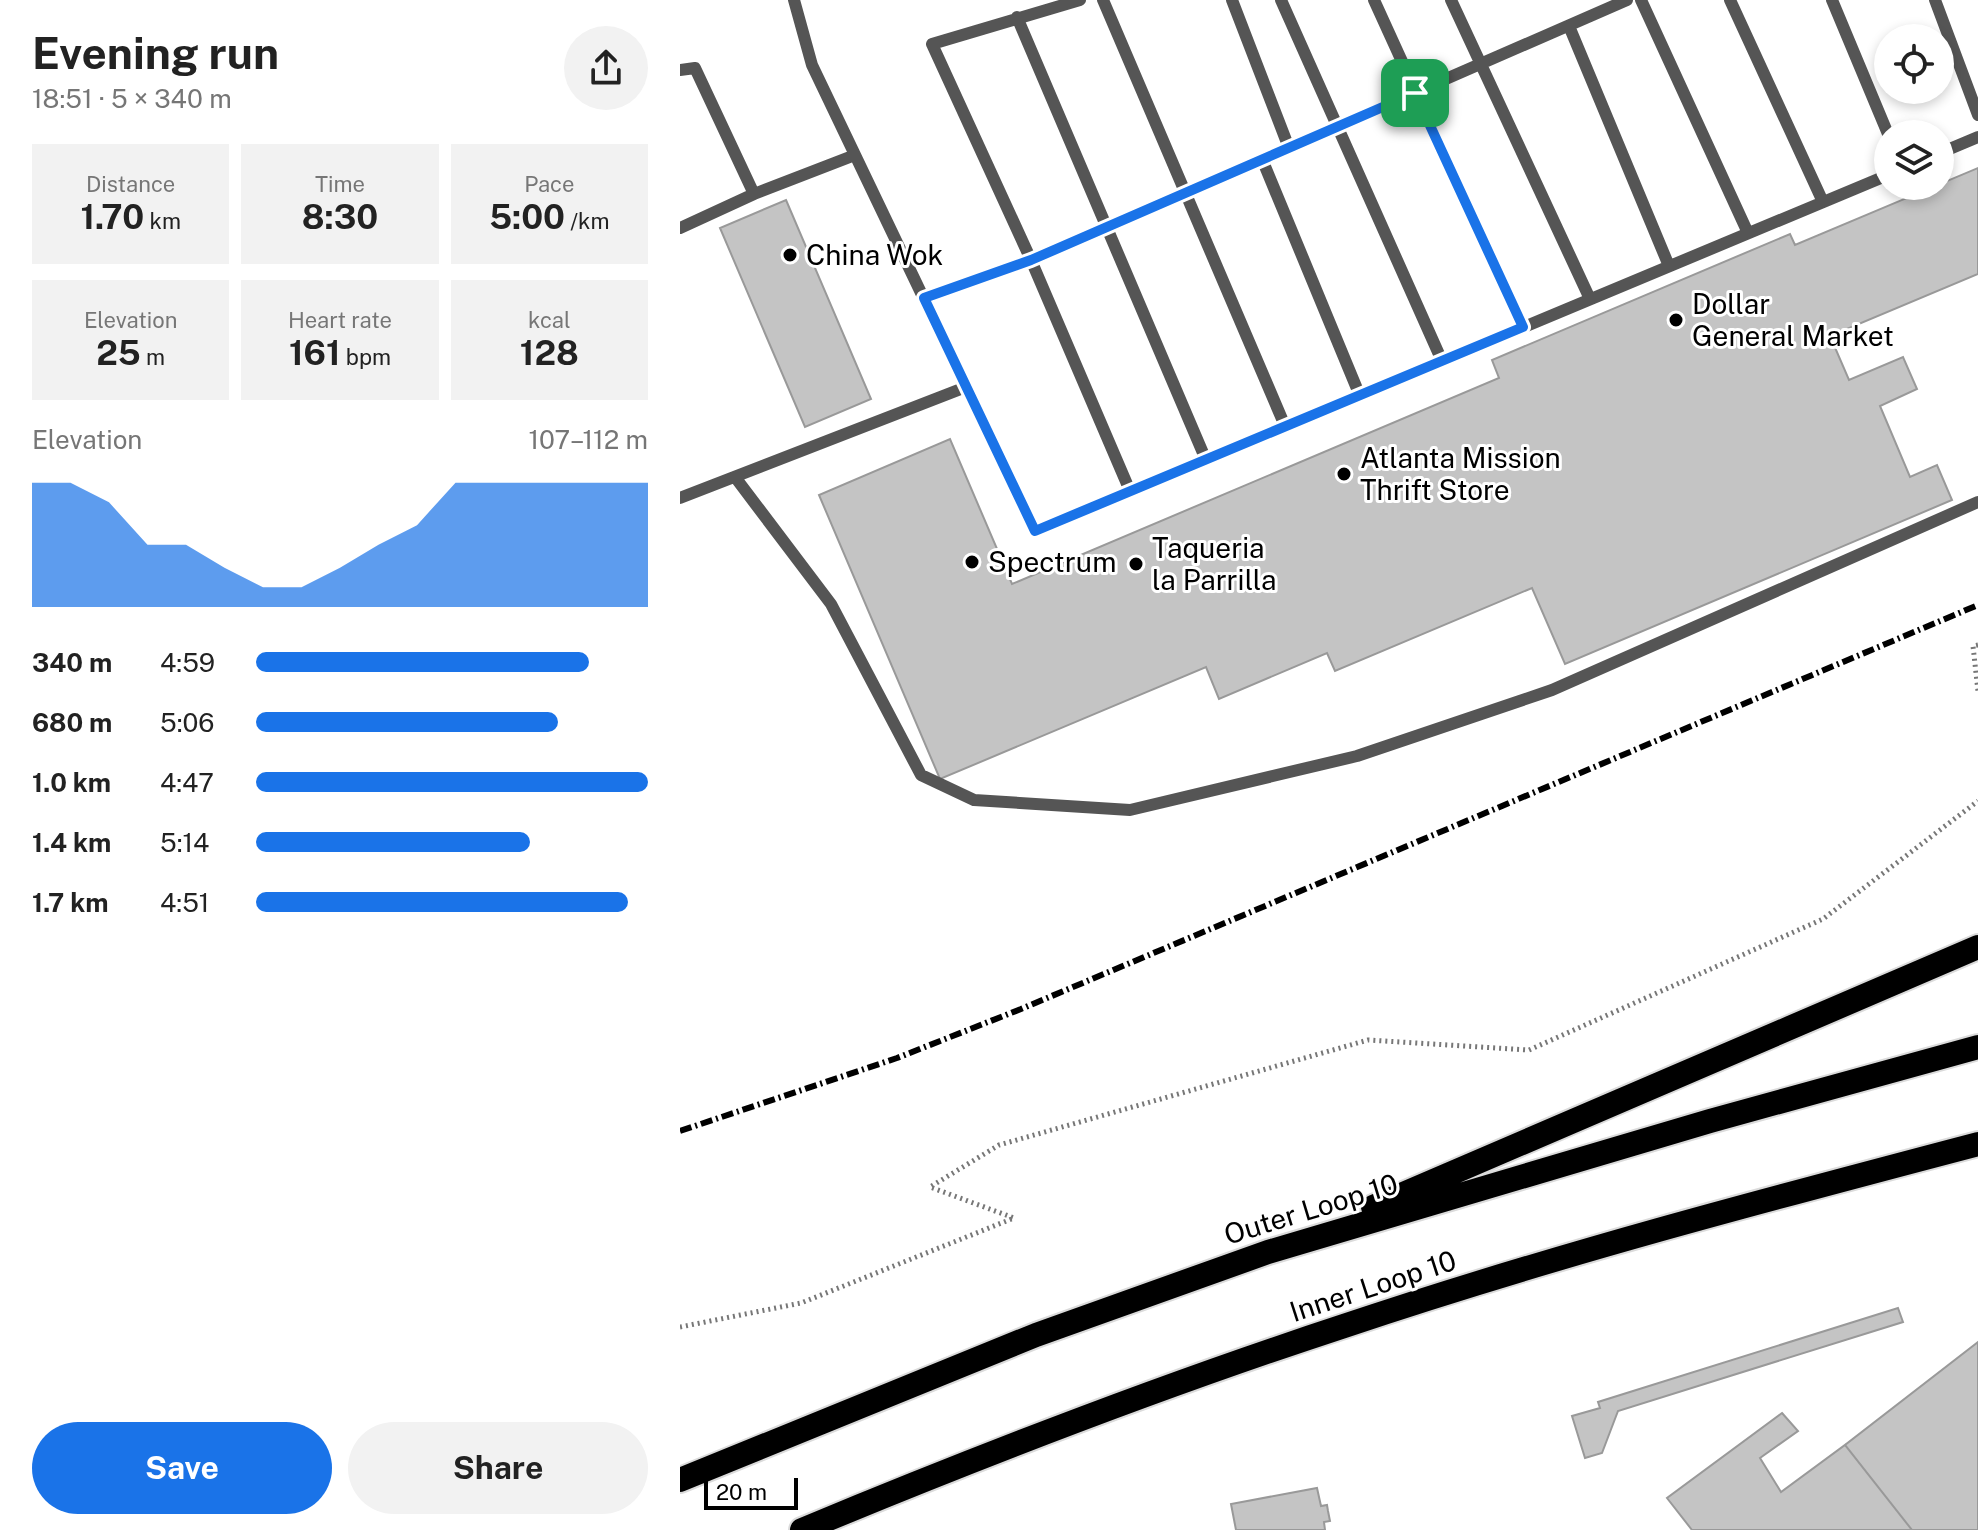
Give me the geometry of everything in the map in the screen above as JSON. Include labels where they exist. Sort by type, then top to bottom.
[{"type":"highway","points":[[1268,1252],[1978,947]]},
{"type":"highway","name":"Outer Loop 10","points":[[680,1480],[1036,1335],[1268,1252],[1696,1125],[1978,1047]]},
{"type":"highway","name":"Inner Loop 10","points":[[802,1530],[1121,1404],[1344,1326],[1659,1229],[1978,1144]]},
{"type":"lane","points":[[794,0],[812,65],[1035,531],[1874,181]]},
{"type":"lane","points":[[1080,0],[932,44],[1031,260],[1130,491]]},
{"type":"lane","points":[[1103,0],[1285,426]]},
{"type":"lane","points":[[1232,0],[1289,148]]},
{"type":"lane","points":[[1281,0],[1442,361]]},
{"type":"lane","points":[[1374,0],[1523,327]]},
{"type":"lane","points":[[924,298],[1031,260],[1627,0]]},
{"type":"lane","points":[[1641,0],[1748,233]]},
{"type":"lane","points":[[1730,0],[1823,202]]},
{"type":"lane","points":[[1832,0],[1882,120]]},
{"type":"lane","points":[[1935,0],[1978,115]]},
{"type":"lane","points":[[1454,1],[1590,299]]},
{"type":"lane","points":[[1017,17],[1206,460]]},
{"type":"lane","points":[[1569,26],[1669,266]]},
{"type":"lane","points":[[680,70],[695,68],[754,194]]},
{"type":"lane","points":[[1954,147],[1978,137]]},
{"type":"lane","points":[[680,228],[754,194],[855,155]]},
{"type":"lane","points":[[1262,159],[1360,396]]},
{"type":"lane","points":[[680,498],[966,387]]},
{"type":"lane","points":[[735,477],[831,604],[921,775],[974,800],[1130,810],[1357,756],[1552,690],[1978,502]]},
{"type":"path","points":[[1978,645],[1973,646],[1978,691]]},
{"type":"path","points":[[680,1327],[801,1303],[1014,1218],[930,1187],[999,1145],[1368,1040],[1529,1050],[1823,919],[1978,801]]},
{"type":"building","points":[[1978,168],[1978,274],[1830,336],[1849,380],[1903,357],[1917,389],[1880,406],[1910,477],[1937,465],[1952,500],[1565,664],[1532,588],[1335,671],[1327,653],[1219,699],[1206,667],[940,779],[819,495],[950,439],[1012,584],[1499,378],[1492,360],[1790,234],[1795,245],[1902,200],[1954,200],[1954,178]]},
{"type":"building","points":[[786,200],[871,399],[805,427],[720,228]]},
{"type":"building","points":[[1898,1308],[1903,1322],[1618,1411],[1602,1453],[1585,1458],[1572,1416],[1600,1408],[1598,1402]]},
{"type":"building","points":[[1978,1342],[1978,1530],[1912,1530],[1845,1445]]},
{"type":"building","points":[[1782,1413],[1798,1431],[1760,1458],[1781,1492],[1845,1445],[1912,1530],[1692,1530],[1667,1498]]},
{"type":"building","points":[[1317,1488],[1321,1506],[1327,1505],[1330,1521],[1324,1522],[1325,1530],[1236,1530],[1231,1504]]},
{"type":"railway","points":[[680,1131],[897,1058],[1021,1009],[1978,605]]},
{"type":"place","name":"China Wok","points":[[790,255]]},
{"type":"place","name":"Dollar General Market","points":[[1676,320]]},
{"type":"place","name":"Atlanta Mission Thrift Store","points":[[1344,474]]},
{"type":"place","name":"Spectrum","points":[[972,562]]},
{"type":"place","name":"Taqueria la Parrilla","points":[[1136,564]]},
{"type":"route","points":[[1415,93],[1523,327],[1035,531],[924,298],[1031,260],[1415,93]]}]
